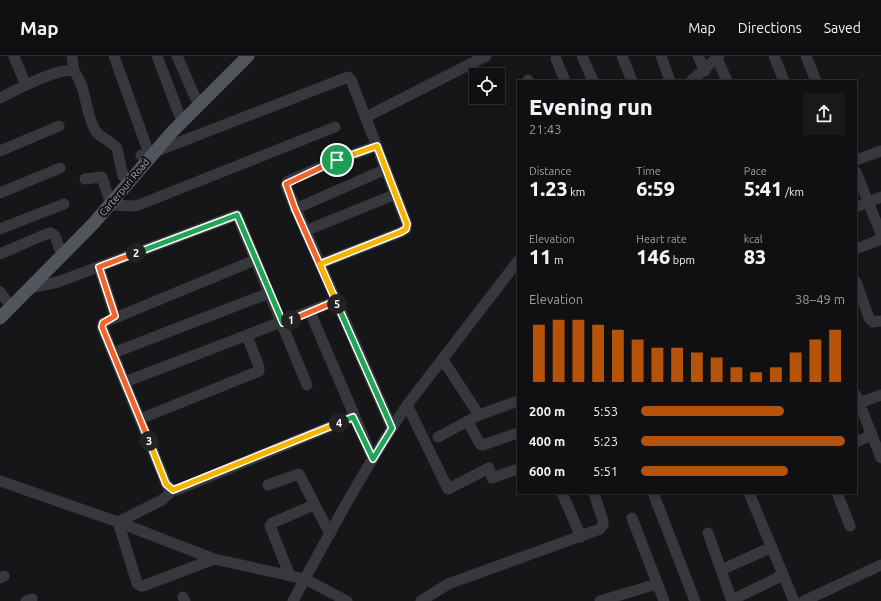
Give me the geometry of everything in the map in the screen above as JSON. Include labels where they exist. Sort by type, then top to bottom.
[{"type":"main road","name":"Carterpuri Road","points":[[182,117],[195,97],[237,56]]},
{"type":"main road","name":"Carterpuri Road","points":[[2,299],[42,269],[96,212],[109,201],[123,176],[182,117],[248,56]]},
{"type":"main road","name":"Carterpuri Road","points":[[0,318],[30,288],[109,201],[147,152]]},
{"type":"street","points":[[72,56],[74,71],[80,80],[94,127],[101,136],[117,148],[123,176]]},
{"type":"street","points":[[114,56],[147,152],[344,78],[348,77],[351,80],[407,220],[406,229],[320,264]]},
{"type":"street","points":[[157,56],[182,117]]},
{"type":"street","points":[[177,56],[195,97]]},
{"type":"street","points":[[366,117],[486,56]]},
{"type":"street","points":[[582,56],[593,80]]},
{"type":"street","points":[[622,56],[632,80]]},
{"type":"street","points":[[661,56],[670,80]]},
{"type":"street","points":[[698,56],[704,71]]},
{"type":"street","points":[[774,56],[784,80]]},
{"type":"street","points":[[806,56],[816,80]]},
{"type":"street","points":[[14,57],[26,85]]},
{"type":"street","points":[[692,80],[718,57],[727,80]]},
{"type":"street","points":[[556,59],[565,80]]},
{"type":"street","points":[[0,98],[26,85],[63,71],[74,71]]},
{"type":"street","points":[[0,151],[59,126]]},
{"type":"street","points":[[85,179],[102,177],[109,201],[136,206],[335,126]]},
{"type":"street","points":[[377,146],[337,160],[288,182],[286,186],[392,428]]},
{"type":"street","points":[[857,160],[881,151]]},
{"type":"street","points":[[0,193],[60,168]]},
{"type":"street","points":[[295,209],[386,169]]},
{"type":"street","points":[[857,174],[881,234]]},
{"type":"street","points":[[305,231],[396,194]]},
{"type":"street","points":[[857,207],[881,197]]},
{"type":"street","points":[[0,229],[64,204]]},
{"type":"street","points":[[30,288],[58,282],[235,214],[238,216],[255,260],[283,323],[307,385]]},
{"type":"street","points":[[0,254],[51,233],[55,236],[60,250]]},
{"type":"street","points":[[857,250],[881,239]]},
{"type":"street","points":[[173,490],[166,484],[102,327],[103,323],[105,320],[255,260]]},
{"type":"street","points":[[294,601],[373,459],[407,405],[517,262]]},
{"type":"street","points":[[99,267],[115,316]]},
{"type":"street","points":[[857,285],[869,318],[873,322],[881,321]]},
{"type":"street","points":[[113,353],[269,293]]},
{"type":"street","points":[[125,382],[283,323],[336,301]]},
{"type":"street","points":[[310,312],[353,417],[373,459]]},
{"type":"street","points":[[140,419],[259,371],[259,367],[247,336]]},
{"type":"street","points":[[443,360],[479,415]]},
{"type":"street","points":[[881,395],[858,399],[872,435],[879,446],[881,458]]},
{"type":"street","points":[[438,437],[479,415],[517,401]]},
{"type":"street","points":[[407,405],[448,489],[489,468],[492,478],[517,469]]},
{"type":"street","points":[[118,522],[162,500],[173,490],[353,417]]},
{"type":"street","points":[[468,422],[480,444],[517,433]]},
{"type":"street","points":[[857,442],[872,435]]},
{"type":"street","points":[[268,485],[299,474],[330,534]]},
{"type":"street","points":[[0,480],[118,522],[214,559],[305,579],[347,601]]},
{"type":"street","points":[[562,494],[581,537]]},
{"type":"street","points":[[421,601],[448,584],[600,529],[603,525],[594,494]]},
{"type":"street","points":[[653,494],[696,601]]},
{"type":"street","points":[[749,494],[794,601]]},
{"type":"street","points":[[837,494],[850,526]]},
{"type":"street","points":[[290,576],[270,526],[272,523],[314,505]]},
{"type":"street","points":[[632,518],[656,584],[664,601]]},
{"type":"street","points":[[118,522],[137,583],[140,586],[214,559]]},
{"type":"street","points":[[708,533],[732,601],[783,575]]},
{"type":"street","points":[[721,570],[772,547]]},
{"type":"street","points":[[804,601],[881,565]]},
{"type":"street","points":[[600,601],[622,597],[656,584]]},
{"type":"route","points":[[377,146],[407,220],[406,229],[401,232],[320,264],[392,428],[373,459],[353,417],[177,490],[169,488],[166,484],[102,327],[105,320],[115,316],[99,267],[235,214],[238,216],[255,260],[283,323],[336,301],[295,209],[286,184],[337,160],[377,146]]}]
